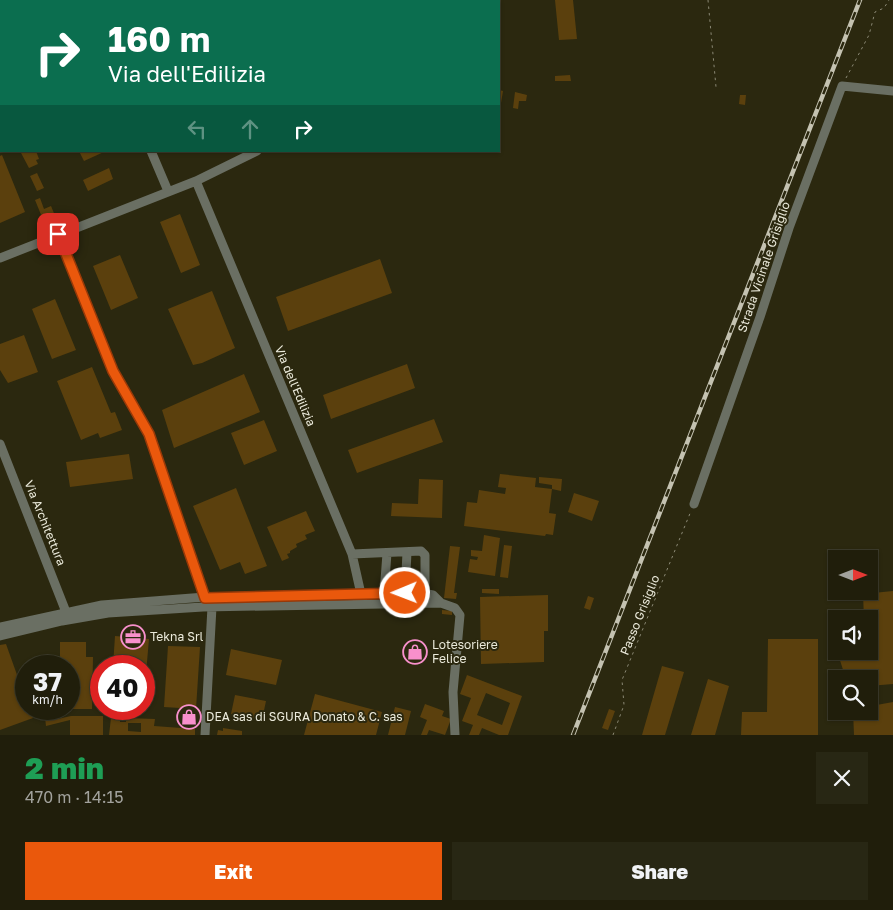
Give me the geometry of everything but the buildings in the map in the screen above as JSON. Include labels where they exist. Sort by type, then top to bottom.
[{"type":"street","points":[[842,86],[893,91]]},
{"type":"street","name":"Strada Vicinale Grisiglio","points":[[694,504],[760,317],[789,228],[842,86]]},
{"type":"street","points":[[151,152],[168,191]]},
{"type":"street","points":[[0,258],[196,180],[255,152]]},
{"type":"street","name":"Via dell'Edilizia","points":[[196,180],[352,554],[362,599]]},
{"type":"street","points":[[58,234],[113,371],[149,434],[205,598]]},
{"type":"street","name":"Via Architettura","points":[[0,444],[66,612]]},
{"type":"street","points":[[352,554],[421,551],[425,555],[425,594]]},
{"type":"street","points":[[405,593],[407,552]]},
{"type":"street","points":[[384,594],[387,553]]},
{"type":"street","points":[[0,636],[62,621],[108,613],[362,599],[384,594],[405,593],[433,595],[441,603]]},
{"type":"street","points":[[0,627],[102,605],[205,598],[362,599],[441,603],[455,608],[460,615],[453,692],[455,735]]},
{"type":"street","points":[[205,735],[212,607]]},
{"type":"path","points":[[708,0],[716,87]]},
{"type":"path","points":[[842,86],[869,35],[875,12],[884,8],[889,0]]},
{"type":"path","name":"Passo Grisiglio","points":[[613,735],[624,705],[622,680],[694,504]]},
{"type":"railway","points":[[573,735],[860,0]]},
{"type":"place","name":"Tekna Srl","points":[[133,637]]},
{"type":"place","name":"Lotesoriere Felice","points":[[415,652]]},
{"type":"place","name":"DEA sas di SGURA Donato & C. sas","points":[[189,717]]},
{"type":"route","points":[[58,234],[113,371],[149,434],[205,598],[405,593]]}]
